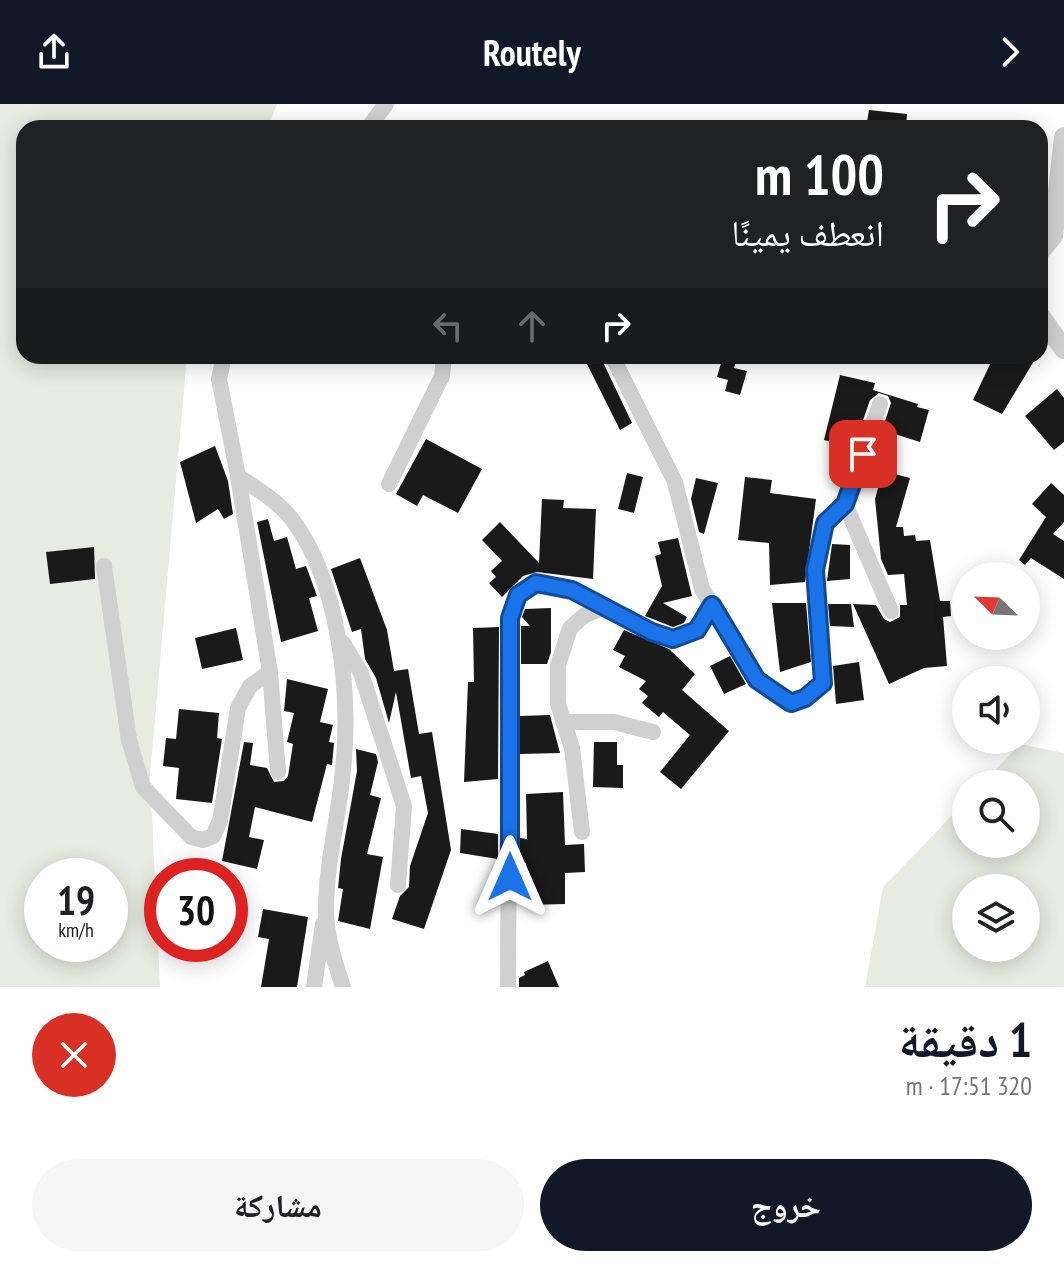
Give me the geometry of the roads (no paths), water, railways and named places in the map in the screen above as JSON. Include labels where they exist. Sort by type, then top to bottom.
[{"type":"street","points":[[1048,242],[1053,236],[1064,137]]},
{"type":"street","points":[[1048,327],[1064,349]]},
{"type":"street","points":[[222,364],[219,379],[270,672],[278,772]]},
{"type":"street","points":[[389,484],[442,376],[443,364]]},
{"type":"street","points":[[616,364],[675,482],[702,589],[757,680],[791,703],[805,698],[823,683],[815,570],[825,523],[845,504],[880,404]]},
{"type":"street","points":[[238,476],[274,500],[296,523],[320,575],[340,638],[346,707],[344,768],[314,987]]},
{"type":"street","points":[[845,504],[891,611]]},
{"type":"street","points":[[104,566],[129,740],[143,787],[191,837],[203,840],[213,836],[220,821],[238,708],[250,686],[270,672]]},
{"type":"street","points":[[508,987],[510,618],[518,595],[536,583],[572,590],[652,632],[673,639],[697,630],[712,605]]},
{"type":"street","points":[[582,832],[572,748],[558,704],[558,665],[570,628],[585,615],[607,606]]},
{"type":"street","points":[[340,638],[361,673],[404,806],[398,885]]},
{"type":"street","points":[[563,722],[614,722],[653,732]]},
{"type":"street","points":[[325,911],[343,987]]}]
